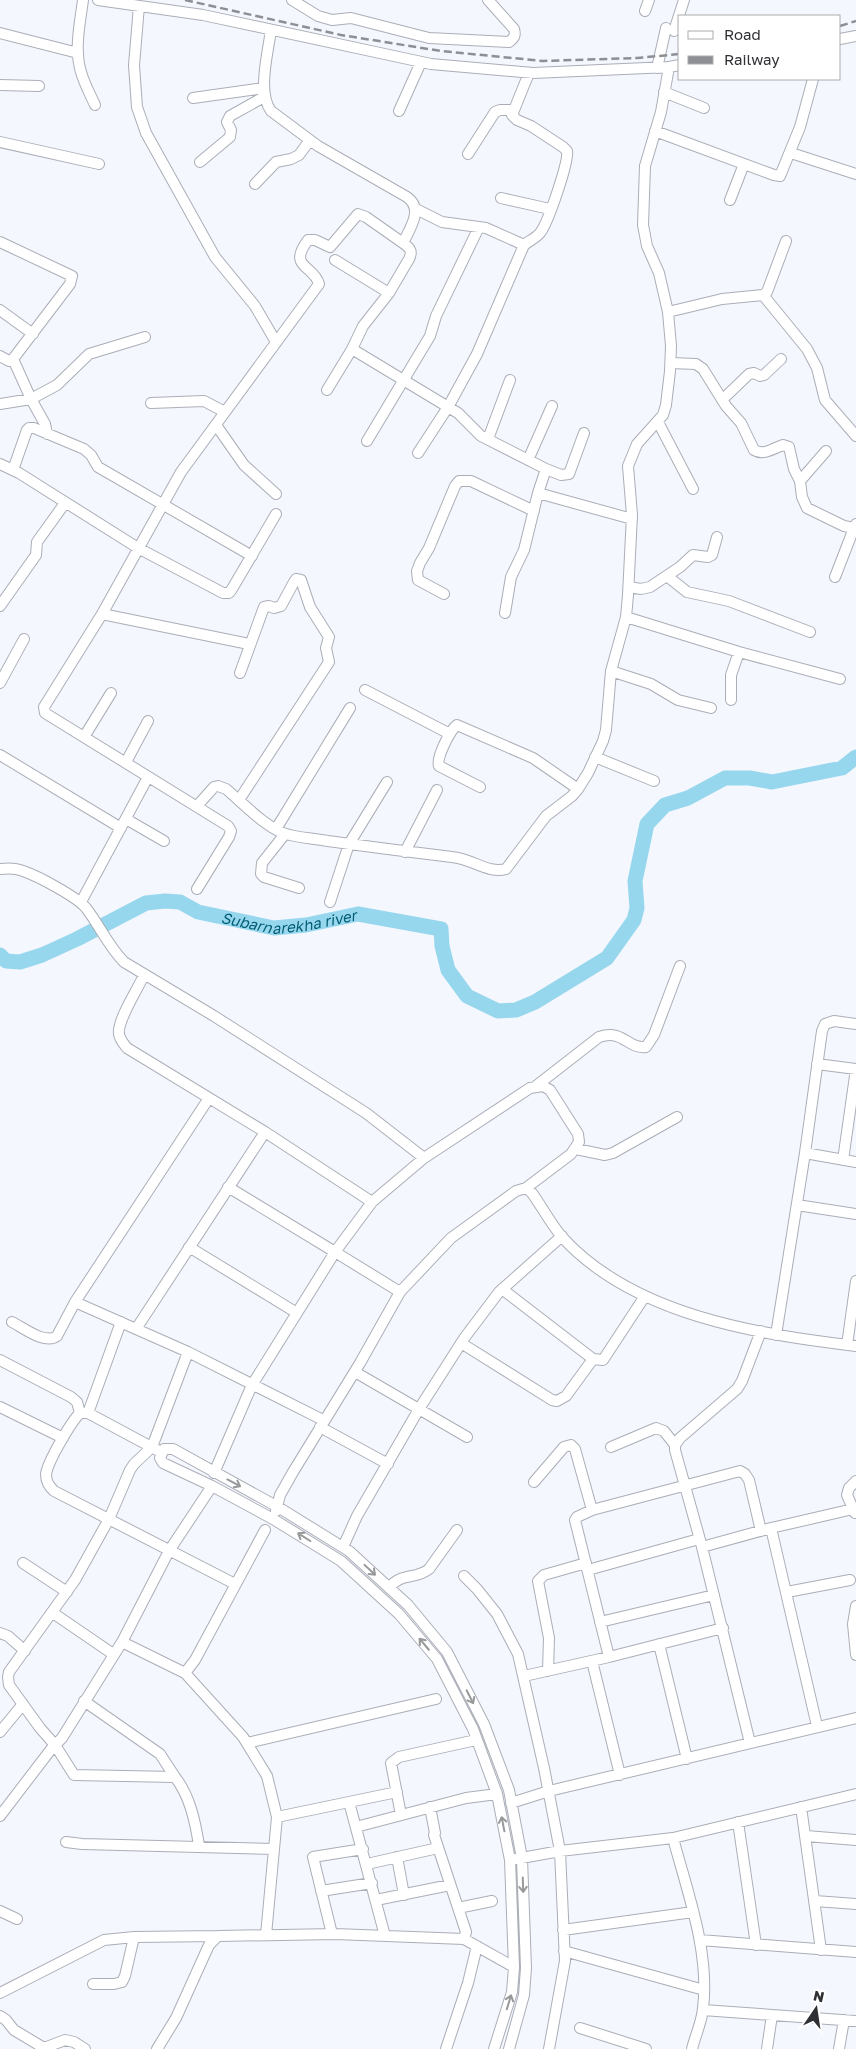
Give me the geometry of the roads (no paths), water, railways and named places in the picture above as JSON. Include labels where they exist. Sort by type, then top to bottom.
[{"type":"street","points":[[83,0],[77,41],[78,54],[81,73],[95,105]]},
{"type":"street","points":[[98,0],[203,16],[421,62],[506,72],[529,73],[657,68],[678,65]]},
{"type":"street","points":[[292,0],[318,16],[332,20],[350,18],[429,38],[509,42],[514,39],[514,29],[488,0]]},
{"type":"street","points":[[645,10],[649,0]]},
{"type":"street","points":[[657,68],[670,29],[684,0]]},
{"type":"street","points":[[140,6],[134,65],[137,107],[146,133],[215,256],[255,306],[276,342]]},
{"type":"street","points":[[271,30],[264,92],[266,104],[271,111],[310,140],[414,201],[416,216],[403,243]]},
{"type":"street","points":[[0,33],[78,54]]},
{"type":"street","points":[[841,39],[856,36]]},
{"type":"street","points":[[399,111],[421,62]]},
{"type":"street","points":[[196,806],[214,787],[218,786],[226,789],[280,831],[349,844],[468,859],[490,870],[498,871],[506,869],[546,816],[578,789],[596,757],[606,730],[612,671],[626,617],[632,519],[628,466],[637,444],[663,416],[666,405],[671,363],[671,337],[668,312],[659,273],[647,246],[644,231],[645,166],[669,67]]},
{"type":"street","points":[[418,453],[448,407],[477,354],[524,245],[540,232],[567,163],[567,151],[531,126],[514,118],[512,110],[529,73]]},
{"type":"street","points":[[655,131],[780,176],[791,153],[805,112],[813,80]]},
{"type":"street","points":[[0,85],[39,86]]},
{"type":"street","points":[[193,98],[264,92]]},
{"type":"street","points":[[200,162],[230,137],[231,130],[227,122],[230,116],[264,92]]},
{"type":"street","points":[[664,92],[704,108]]},
{"type":"street","points":[[468,154],[495,112],[512,110]]},
{"type":"street","points":[[255,184],[276,162],[291,159],[298,155],[310,140]]},
{"type":"street","points":[[0,142],[99,164]]},
{"type":"street","points":[[791,153],[856,174]]},
{"type":"street","points":[[730,200],[744,164]]},
{"type":"street","points":[[501,198],[550,209]]},
{"type":"street","points":[[416,208],[442,222],[454,225],[479,226],[524,245]]},
{"type":"street","points":[[197,889],[231,831],[228,826],[43,710],[102,614],[162,504],[190,459],[319,284],[317,279],[300,262],[301,254],[308,240],[315,240],[330,246],[358,214],[366,216],[403,243],[410,250],[411,254],[389,293],[364,326],[327,390]]},
{"type":"street","points":[[367,441],[430,336],[436,316],[479,226]]},
{"type":"street","points":[[668,312],[722,299],[763,296],[767,292],[786,241]]},
{"type":"street","points":[[0,242],[72,276],[70,284],[14,359],[9,361],[0,356]]},
{"type":"street","points":[[335,260],[389,293]]},
{"type":"street","points":[[763,296],[807,349],[817,368],[824,400],[856,436]]},
{"type":"street","points":[[0,310],[33,334]]},
{"type":"street","points":[[0,404],[31,400],[56,385],[89,354],[145,337]]},
{"type":"street","points":[[352,349],[458,413],[475,431],[488,439],[561,476],[568,474],[584,433]]},
{"type":"street","points":[[14,359],[31,400],[45,424],[47,434]]},
{"type":"street","points":[[722,400],[749,374],[764,375],[781,359]]},
{"type":"street","points":[[671,363],[700,366],[722,400],[741,423],[754,450],[764,452],[783,444],[790,447],[794,469],[800,481],[802,496],[807,508],[844,526],[855,526],[835,577]]},
{"type":"street","points":[[488,439],[510,380]]},
{"type":"street","points":[[151,403],[204,401],[225,412]]},
{"type":"street","points":[[528,460],[552,406]]},
{"type":"street","points":[[658,422],[693,489]]},
{"type":"street","points":[[216,425],[244,465],[276,494]]},
{"type":"street","points":[[13,470],[27,430],[34,428],[84,449],[91,455],[98,467],[252,556]]},
{"type":"street","points":[[800,481],[826,451]]},
{"type":"street","points":[[0,464],[13,470],[138,548],[223,592],[229,593],[232,589],[276,514]]},
{"type":"street","points":[[505,613],[510,583],[522,557],[546,469]]},
{"type":"street","points":[[444,594],[418,580],[416,571],[429,548],[455,486],[459,481],[471,481],[534,511]]},
{"type":"street","points":[[538,493],[632,519]]},
{"type":"street","points":[[0,606],[33,560],[37,550],[37,542],[66,503]]},
{"type":"street","points":[[628,587],[646,589],[667,576],[693,555],[712,555],[716,537]]},
{"type":"street","points":[[667,576],[687,592],[729,601],[810,632]]},
{"type":"street","points":[[239,800],[329,662],[326,648],[329,636],[310,607],[302,580],[296,578],[282,606],[274,608],[264,607],[240,673]]},
{"type":"street","points":[[102,614],[249,644]]},
{"type":"street","points":[[626,617],[739,652],[840,679]]},
{"type":"street","points":[[0,684],[24,639]]},
{"type":"street","points":[[731,700],[731,675],[739,652]]},
{"type":"street","points":[[612,671],[652,684],[678,700],[711,708]]},
{"type":"street","points":[[365,690],[450,734]]},
{"type":"street","points":[[84,737],[111,693]]},
{"type":"street","points":[[298,888],[264,877],[261,874],[262,864],[350,708]]},
{"type":"street","points":[[126,762],[148,721]]},
{"type":"street","points":[[480,787],[439,766],[438,759],[454,727],[460,726],[541,763],[578,789]]},
{"type":"street","points":[[0,755],[124,824],[164,841]]},
{"type":"street","points":[[596,757],[654,781]]},
{"type":"street","points":[[83,905],[148,776]]},
{"type":"street","points":[[330,902],[349,844],[387,782]]},
{"type":"street","points":[[406,852],[437,790]]},
{"type":"street","points":[[0,869],[14,868],[24,871],[83,905],[115,954],[124,962],[214,1016],[366,1113],[424,1158]]},
{"type":"street","points":[[214,1473],[252,1385],[335,1252],[372,1202],[424,1158],[536,1086],[599,1037],[617,1035],[635,1046],[646,1047],[654,1035],[680,966]]},
{"type":"street","points":[[144,975],[121,1022],[119,1033],[121,1041],[127,1048],[265,1132],[372,1202]]},
{"type":"street","points":[[776,1335],[822,1031],[825,1024],[834,1021],[856,1024]]},
{"type":"street","points":[[817,1064],[856,1069],[843,1160]]},
{"type":"street","points":[[273,1519],[280,1495],[322,1423],[355,1372],[400,1292],[451,1238],[516,1191],[526,1188],[576,1149],[579,1142],[578,1134],[550,1090],[543,1086],[536,1086]]},
{"type":"street","points":[[12,1322],[45,1339],[54,1338],[75,1302],[209,1098]]},
{"type":"street","points":[[576,1149],[605,1154],[613,1153],[678,1117]]},
{"type":"street","points":[[136,1329],[265,1132]]},
{"type":"street","points":[[805,1153],[856,1162]]},
{"type":"street","points":[[228,1188],[400,1292]]},
{"type":"street","points":[[526,1188],[532,1193],[562,1236],[596,1267],[619,1283],[645,1296],[686,1312],[776,1335],[852,1345],[856,1281]]},
{"type":"street","points":[[797,1205],[856,1214]]},
{"type":"street","points":[[343,1547],[358,1516],[419,1409],[461,1343],[502,1289],[562,1236]]},
{"type":"street","points":[[189,1247],[297,1313]]},
{"type":"street","points":[[502,1289],[593,1360],[602,1360],[645,1296]]},
{"type":"street","points":[[75,1302],[188,1352],[252,1385],[322,1423],[388,1464]]},
{"type":"street","points":[[121,1322],[84,1413],[71,1424],[48,1466],[46,1476],[48,1485],[54,1491],[235,1584]]},
{"type":"street","points":[[750,1743],[723,1628],[675,1450],[680,1438],[737,1390],[760,1331]]},
{"type":"street","points":[[461,1343],[552,1400],[557,1401],[566,1396],[593,1360]]},
{"type":"street","points":[[156,1450],[188,1352]]},
{"type":"street","points":[[0,1360],[71,1397],[77,1402],[84,1413],[156,1450],[163,1463],[212,1486],[273,1519],[341,1561],[399,1614],[437,1659],[473,1729],[497,1794],[510,1860],[514,1967],[512,1992],[494,2049]]},
{"type":"street","points":[[355,1372],[467,1437]]},
{"type":"street","points":[[0,1407],[63,1438]]},
{"type":"street","points":[[611,1447],[656,1428],[664,1431],[676,1445]]},
{"type":"street","points":[[534,1482],[564,1447],[571,1446],[575,1449],[592,1510]]},
{"type":"street","points":[[175,1776],[74,1774],[55,1744],[40,1728],[4,1677],[10,1672],[67,1592],[109,1519],[134,1464],[156,1450],[166,1448],[173,1449],[278,1507],[343,1547],[408,1605],[447,1652],[484,1724],[509,1790],[522,1858],[526,1968],[524,1995],[509,2049]]},
{"type":"street","points":[[609,1657],[575,1520],[580,1514],[592,1510],[684,1484],[740,1471],[745,1474],[787,1592],[817,1726]]},
{"type":"street","points":[[548,1671],[549,1638],[538,1581],[544,1575],[855,1512],[847,1495],[849,1488],[856,1481]]},
{"type":"street","points":[[0,1816],[55,1744],[62,1738],[122,1642],[169,1551],[212,1486]]},
{"type":"street","points":[[185,1673],[195,1660],[266,1530]]},
{"type":"street","points":[[389,1588],[395,1581],[425,1573],[457,1530]]},
{"type":"street","points":[[23,1563],[67,1592]]},
{"type":"street","points":[[464,1576],[497,1614],[518,1654],[549,1791],[560,1851],[562,1930],[565,1962],[549,2049]]},
{"type":"street","points":[[787,1592],[850,1580]]},
{"type":"street","points":[[600,1622],[714,1595]]},
{"type":"street","points":[[856,1606],[853,1616],[856,1655]]},
{"type":"street","points":[[53,1613],[113,1654]]},
{"type":"street","points":[[524,1676],[723,1628]]},
{"type":"street","points":[[0,1633],[8,1636],[25,1651]]},
{"type":"street","points":[[122,1642],[185,1673],[247,1743],[268,1776],[277,1817],[266,1935]]},
{"type":"street","points":[[659,1644],[687,1758]]},
{"type":"street","points":[[592,1661],[620,1775]]},
{"type":"street","points":[[247,1743],[436,1699]]},
{"type":"street","points":[[84,1701],[160,1754],[180,1784],[194,1814],[198,1845]]},
{"type":"street","points":[[0,1732],[23,1704]]},
{"type":"street","points":[[511,1803],[549,1791],[856,1718]]},
{"type":"street","points":[[473,1729],[484,1724]]},
{"type":"street","points":[[401,1815],[391,1762],[399,1757],[476,1740]]},
{"type":"street","points":[[277,1817],[397,1792]]},
{"type":"street","points":[[356,1827],[466,1798],[497,1794]]},
{"type":"street","points":[[510,1860],[560,1851],[673,1838],[856,1794]]},
{"type":"street","points":[[349,1802],[386,1936]]},
{"type":"street","points":[[430,1807],[434,1835],[466,1932],[464,1939]]},
{"type":"street","points":[[801,1807],[821,1950]]},
{"type":"street","points":[[738,1822],[756,1944]]},
{"type":"street","points":[[806,1836],[856,1840]]},
{"type":"street","points":[[673,1838],[700,1940],[704,1990],[703,2010],[692,2049]]},
{"type":"street","points":[[66,1842],[82,1844],[274,1848]]},
{"type":"street","points":[[367,1864],[438,1848]]},
{"type":"street","points":[[332,1934],[313,1857],[363,1850]]},
{"type":"street","points":[[397,1857],[404,1895]]},
{"type":"street","points":[[321,1891],[372,1883]]},
{"type":"street","points":[[376,1900],[450,1885]]},
{"type":"street","points":[[458,1908],[492,1901]]},
{"type":"street","points":[[815,1901],[856,1904]]},
{"type":"street","points":[[0,1912],[17,1919]]},
{"type":"street","points":[[562,1930],[693,1912]]},
{"type":"street","points":[[0,1993],[104,1940],[134,1936],[332,1934],[464,1939],[514,1967]]},
{"type":"street","points":[[93,1984],[122,1982],[134,1936]]},
{"type":"street","points":[[157,2049],[176,2018],[205,1952],[218,1936]]},
{"type":"street","points":[[700,1940],[856,1952]]},
{"type":"street","points":[[446,2049],[468,1983],[477,1946]]},
{"type":"street","points":[[564,1951],[704,1990]]},
{"type":"street","points":[[703,2010],[856,2021]]},
{"type":"street","points":[[767,2049],[772,2015]]},
{"type":"street","points":[[0,2016],[14,2030],[43,2047],[47,2048],[65,2040],[74,2042],[85,2049]]},
{"type":"street","points":[[839,2049],[844,2020]]},
{"type":"street","points":[[580,2028],[646,2049]]},
{"type":"waterway","name":"Subarnarekha river","points":[[0,955],[6,961],[20,962],[42,955],[146,903],[180,902],[198,912],[274,928],[306,925],[358,914],[441,929],[442,946],[448,970],[467,996],[498,1011],[516,1010],[535,1002],[607,958],[634,920],[637,908],[635,881],[647,824],[665,805],[688,798],[725,778],[750,778],[772,782],[842,768],[856,757]]},
{"type":"railway","points":[[185,0],[341,35],[441,51],[543,61],[637,58],[678,54]]},
{"type":"railway","points":[[841,26],[856,21]]}]
